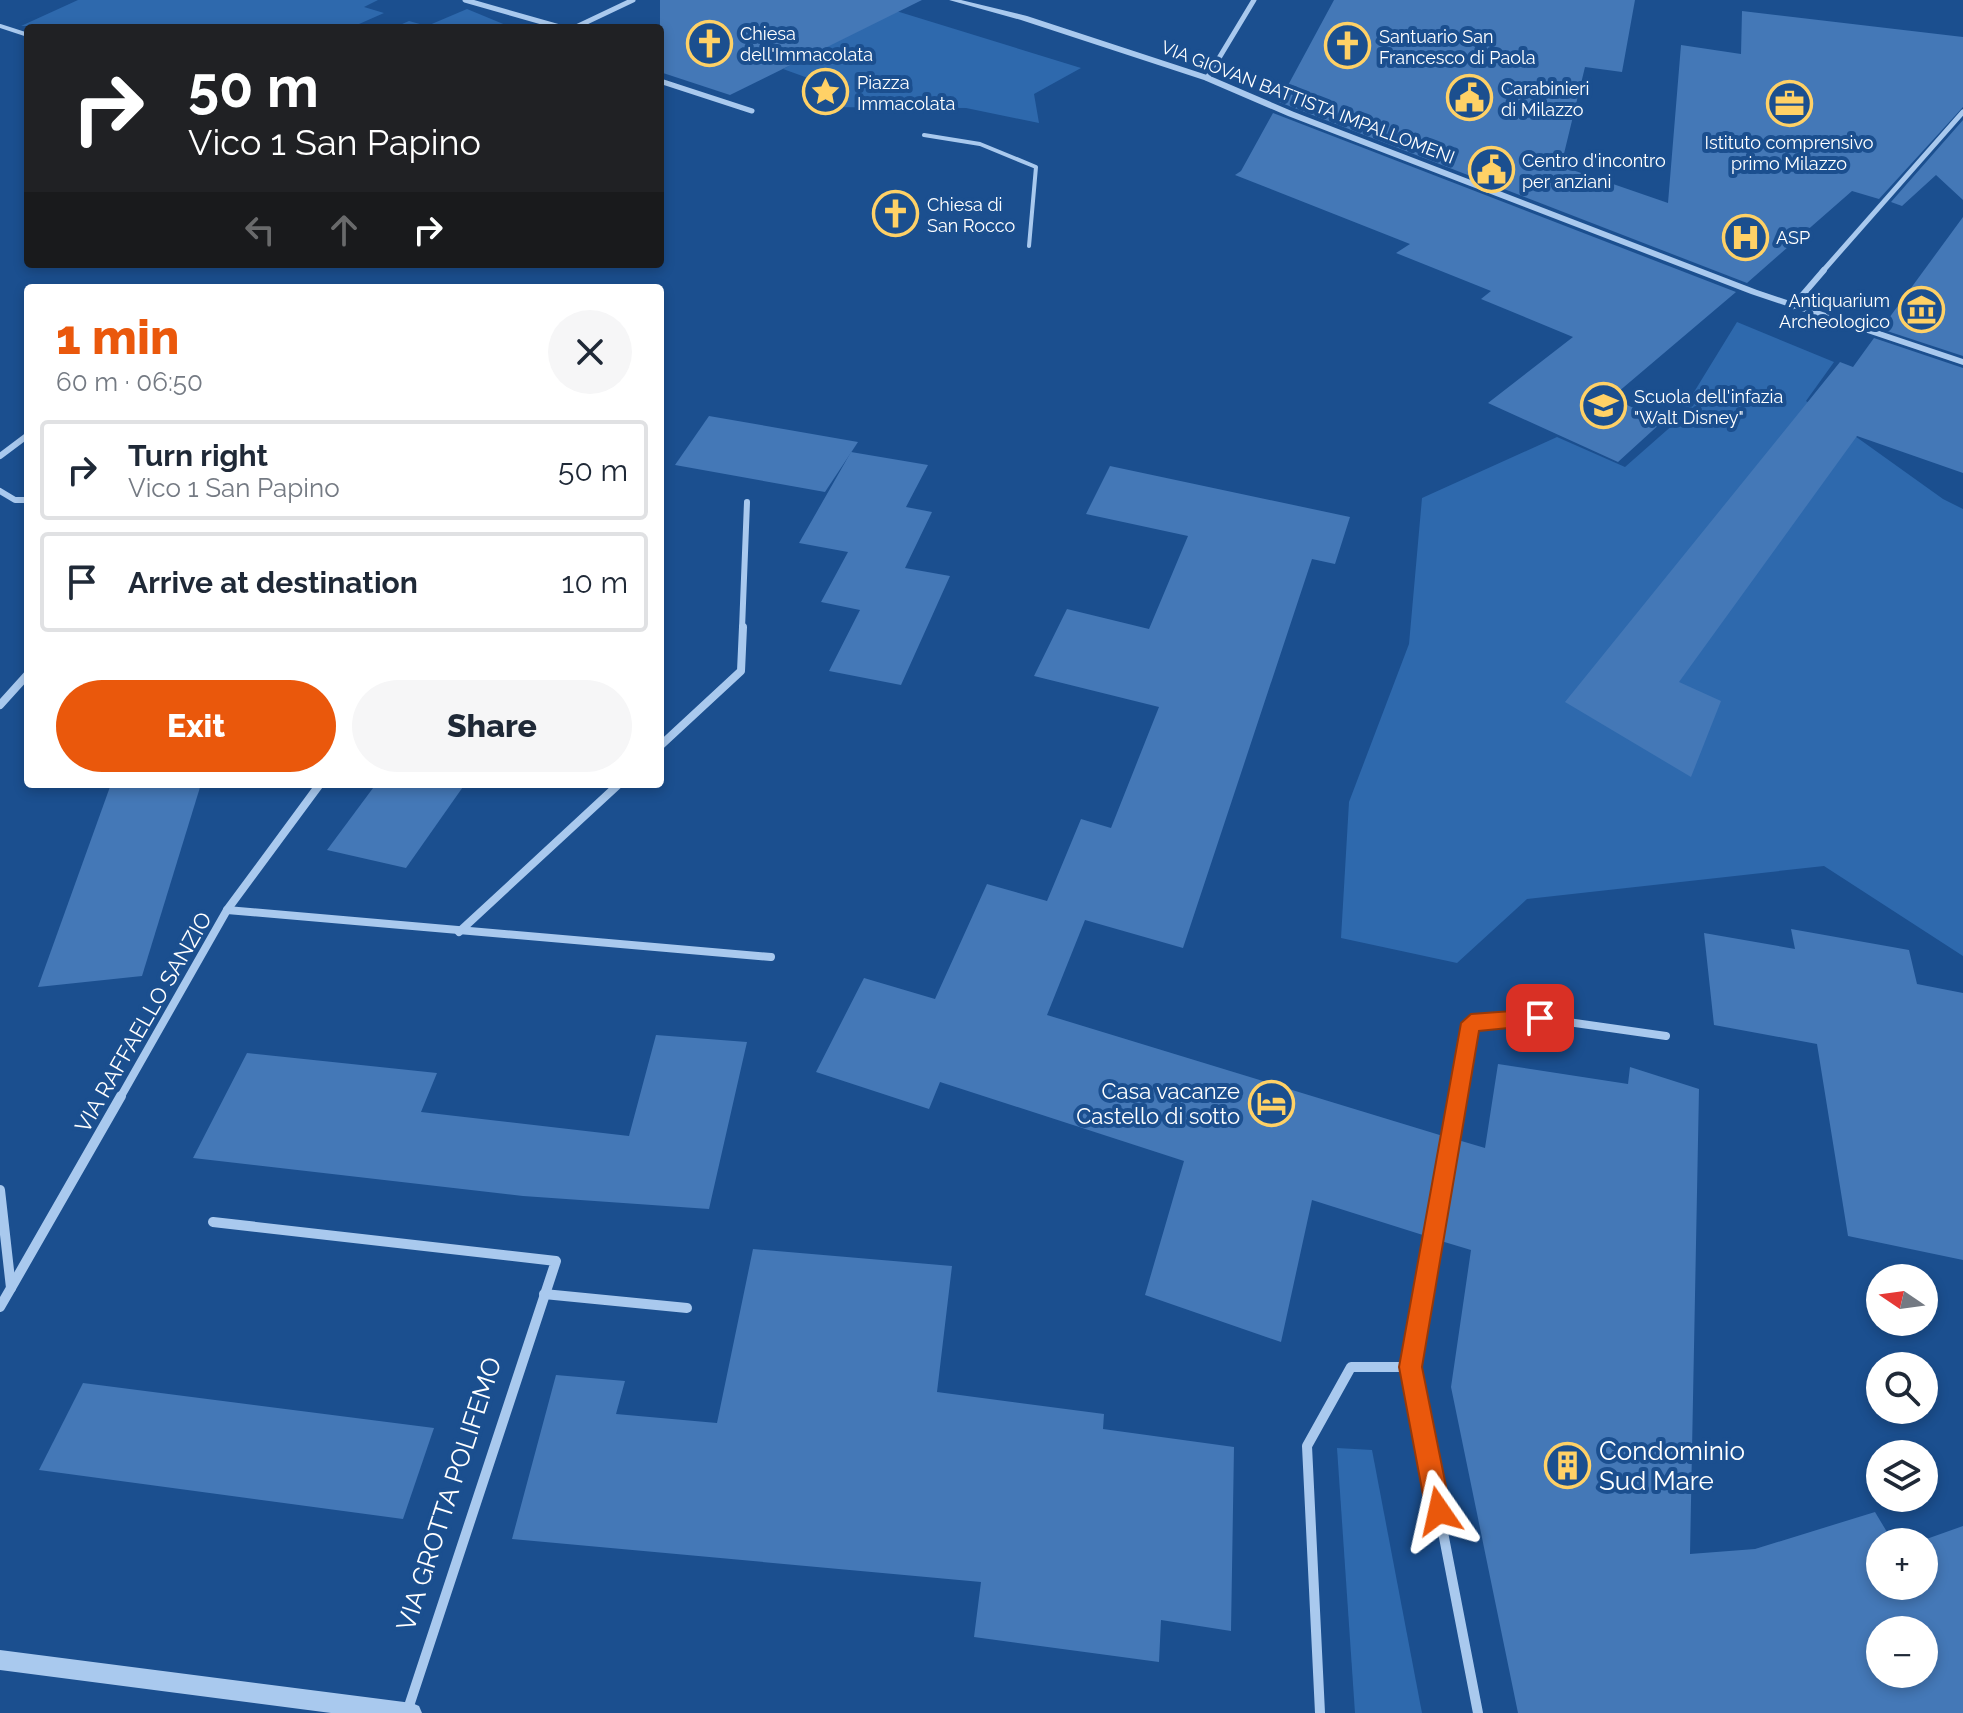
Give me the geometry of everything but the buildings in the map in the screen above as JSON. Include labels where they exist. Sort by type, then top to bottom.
[{"type":"street","points":[[465,0],[549,24]]},
{"type":"street","points":[[582,24],[633,0]]},
{"type":"street","name":"VIA GIOVAN BATTISTA IMPALLOMENI","points":[[953,0],[1024,18],[1207,78],[1291,114],[1793,306],[1963,362]]},
{"type":"street","points":[[1207,78],[1254,0]]},
{"type":"street","points":[[0,26],[24,34]]},
{"type":"street","points":[[664,82],[752,111]]},
{"type":"street","points":[[1793,306],[1963,112]]},
{"type":"street","points":[[924,135],[980,144],[1036,167],[1029,246]]},
{"type":"street","points":[[0,456],[24,438]]},
{"type":"street","points":[[0,491],[15,500],[24,500]]},
{"type":"street","points":[[664,742],[741,671],[747,502]]},
{"type":"street","points":[[0,705],[24,678]]},
{"type":"street","name":"VIA RAFFAELLO SANZIO","points":[[0,1307],[227,910],[317,788]]},
{"type":"street","points":[[459,932],[615,788]]},
{"type":"street","points":[[227,910],[771,957]]},
{"type":"street","points":[[1478,1713],[1411,1367],[1471,1023],[1540,1018],[1666,1036]]},
{"type":"street","points":[[0,1190],[11,1288]]},
{"type":"street","name":"VIA GROTTA POLIFEMO","points":[[0,1660],[410,1713],[556,1261],[213,1222]]},
{"type":"street","points":[[544,1294],[687,1308]]},
{"type":"street","points":[[1320,1713],[1307,1446],[1351,1367],[1411,1367]]},
{"type":"shaded area","points":[[78,0],[378,0],[364,7],[384,13],[359,24],[25,24]]},
{"type":"shaded area","points":[[467,9],[503,24],[432,24]]},
{"type":"shaded area","points":[[893,10],[1081,68],[1034,94],[1039,123],[966,108],[814,107],[844,91],[783,69]]},
{"type":"shaded area","points":[[1737,322],[1834,362],[1806,401],[1943,499],[1963,509],[1963,956],[1824,866],[1527,899],[1457,963],[1341,938],[1349,802],[1409,644],[1422,498],[1557,437],[1625,467],[1675,423]]},
{"type":"shaded area","points":[[1337,1448],[1372,1450],[1422,1713],[1355,1713]]},
{"type":"place","name":"Chiesa dell'Immacolata","points":[[709,43]]},
{"type":"place","name":"Santuario San Francesco di Paola","points":[[1348,46]]},
{"type":"place","name":"Piazza Immacolata","points":[[826,92]]},
{"type":"place","name":"Carabinieri di Milazzo","points":[[1470,98]]},
{"type":"place","name":"Istituto comprensivo primo Milazzo","points":[[1789,104]]},
{"type":"place","name":"Centro d'incontro per anziani","points":[[1491,170]]},
{"type":"place","name":"Chiesa di San Rocco","points":[[896,214]]},
{"type":"place","name":"ASP","points":[[1745,237]]},
{"type":"place","name":"Antiquarium Archeologico","points":[[1921,310]]},
{"type":"place","name":"Scuola dell'infazia \"Walt Disney\"","points":[[1603,406]]},
{"type":"place","name":"Casa vacanze Castello di sotto","points":[[1271,1104]]},
{"type":"place","name":"Condominio Sud Mare","points":[[1568,1466]]},
{"type":"route","points":[[1439,1511],[1411,1367],[1471,1023],[1540,1018]]}]
